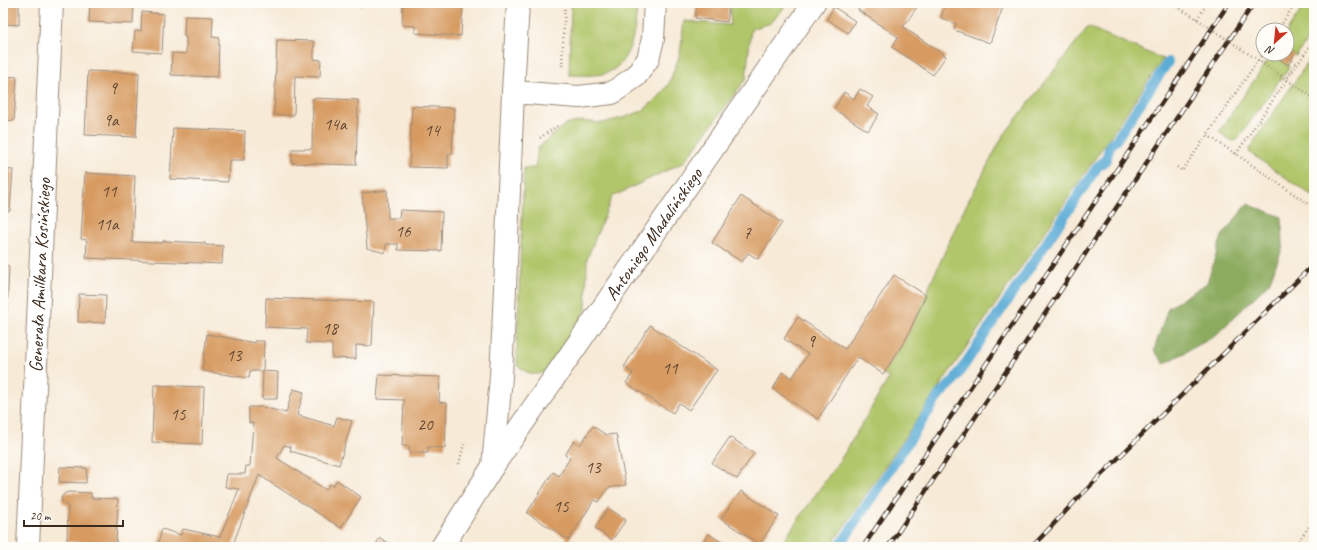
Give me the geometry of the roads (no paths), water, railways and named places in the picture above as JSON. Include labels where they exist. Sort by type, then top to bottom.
[{"type":"street","name":"Generała Amilkara Kosińskiego","points":[[28,547],[52,3]]},
{"type":"street","name":"Antoniego Madalińskiego","points":[[492,466],[501,377],[518,3]]},
{"type":"street","points":[[513,92],[579,97],[612,93],[636,76],[648,59],[653,38],[655,3]]},
{"type":"street","name":"Antoniego Madalińskiego","points":[[442,547],[492,466],[814,3]]},
{"type":"waterway","points":[[839,547],[940,394],[953,382],[1098,166],[1106,160],[1110,145],[1116,140],[1168,62]]},
{"type":"railway","points":[[863,547],[1229,3]]},
{"type":"railway","points":[[888,547],[1254,3]]},
{"type":"railway","points":[[1032,547],[1080,496],[1314,264]]}]
